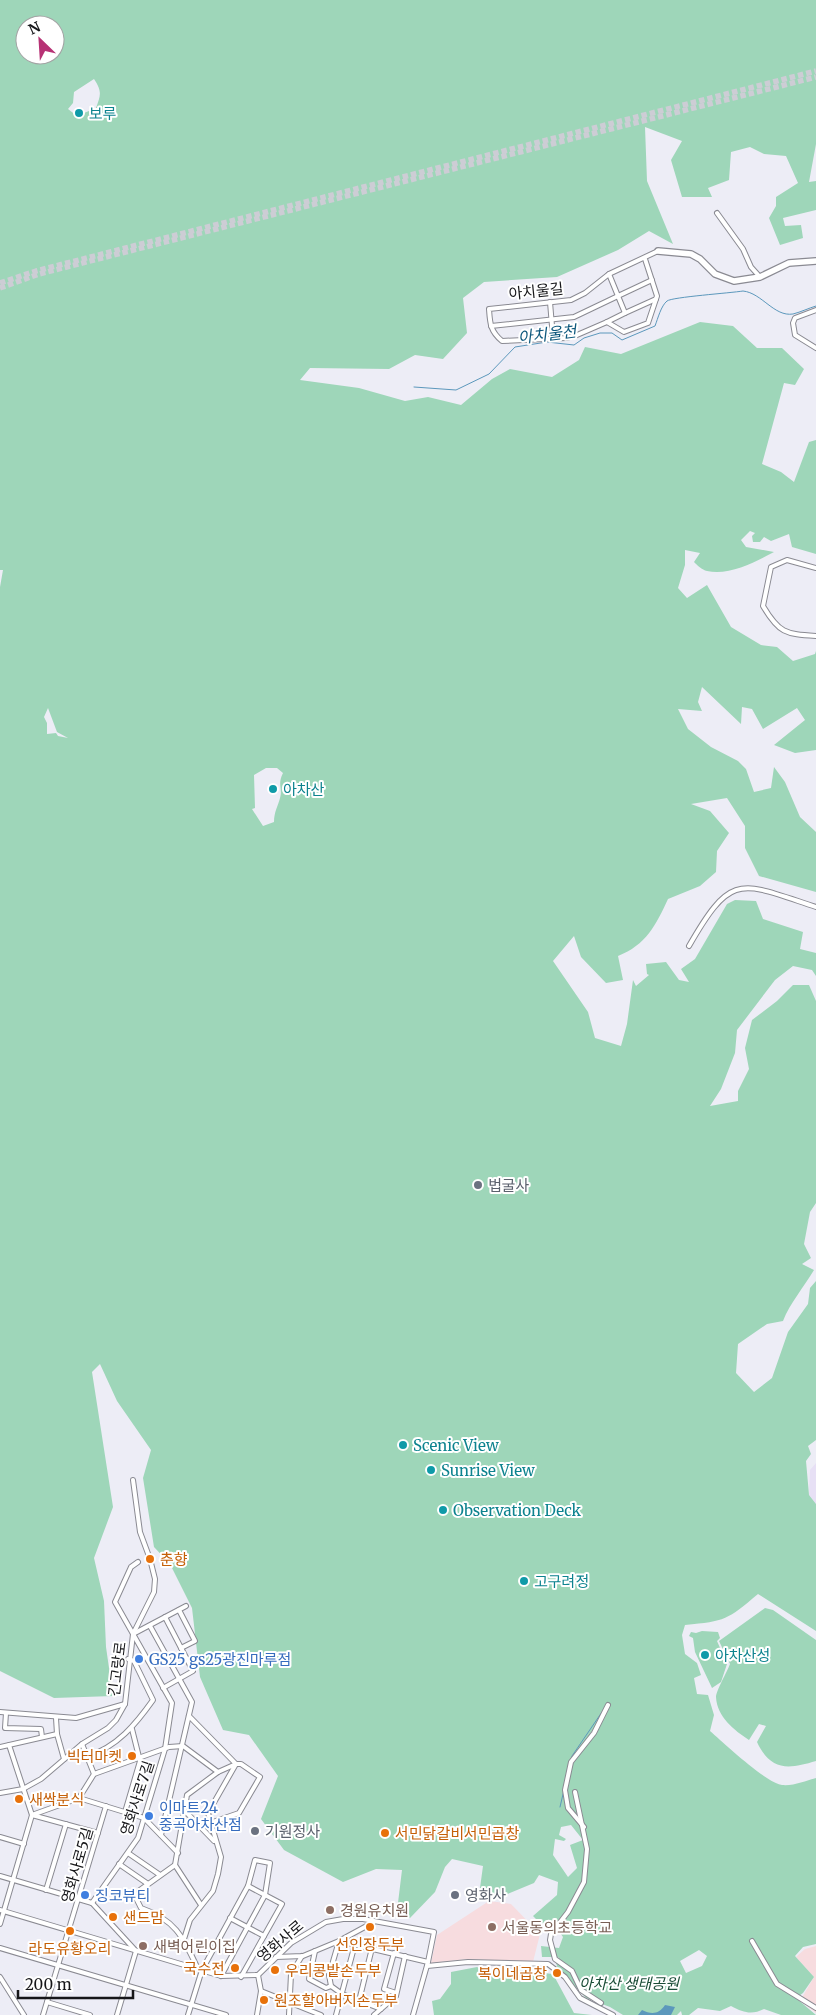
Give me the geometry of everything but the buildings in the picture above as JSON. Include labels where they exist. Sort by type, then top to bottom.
[{"type":"street","points":[[717,213],[746,253],[751,267],[760,277]]},
{"type":"street","name":"아치울길","points":[[491,326],[489,308],[571,300],[585,293],[609,274],[645,259],[658,251],[691,254],[700,259],[715,274],[734,281],[760,277],[789,264],[815,261]]},
{"type":"street","points":[[606,322],[624,332],[648,323],[658,296],[645,259]]},
{"type":"street","points":[[609,274],[624,313]]},
{"type":"street","points":[[652,280],[574,317],[491,326],[493,334],[502,341],[577,336],[656,299]]},
{"type":"street","points":[[550,302],[553,338]]},
{"type":"street","points":[[816,310],[795,318],[793,324],[795,335],[816,348]]},
{"type":"street","points":[[816,568],[787,560],[771,567],[763,606],[774,624],[790,634],[816,636]]},
{"type":"street","points":[[689,946],[714,904],[728,893],[741,887],[753,888],[816,907]]},
{"type":"street","name":"긴고랑로","points":[[0,1793],[23,1789],[41,1778],[82,1744],[108,1728],[116,1720],[125,1704],[132,1634],[154,1592],[155,1579],[140,1532],[133,1480]]},
{"type":"street","name":"영화사로7길","points":[[92,1903],[138,1838],[164,1749],[172,1704],[115,1602],[131,1567],[138,1562]]},
{"type":"street","points":[[132,1634],[186,1606]]},
{"type":"street","points":[[180,1610],[195,1641],[181,1648]]},
{"type":"street","points":[[163,1688],[194,1670],[165,1617]]},
{"type":"street","points":[[150,1626],[192,1702],[183,1746],[160,1835]]},
{"type":"street","points":[[88,1756],[103,1751],[110,1744],[132,1730],[153,1700],[134,1661],[128,1659]]},
{"type":"street","points":[[0,1712],[56,1718],[76,1718],[125,1704]]},
{"type":"street","points":[[584,1827],[568,1808],[565,1790],[571,1762],[594,1733],[608,1705]]},
{"type":"street","points":[[6,1713],[6,1728],[41,1729],[42,1737]]},
{"type":"street","points":[[190,1716],[236,1764]]},
{"type":"street","points":[[56,1718],[57,1734],[64,1759]]},
{"type":"street","points":[[125,1812],[140,1757],[132,1730]]},
{"type":"street","points":[[0,1747],[57,1734]]},
{"type":"street","points":[[82,1744],[94,1774]]},
{"type":"street","points":[[0,1924],[2,1911],[32,1815],[8,1745]]},
{"type":"street","points":[[79,1798],[94,1774],[164,1749],[183,1746],[218,1772]]},
{"type":"street","points":[[184,1939],[190,1920],[212,1890],[218,1874],[221,1857],[215,1842],[208,1813],[236,1764]]},
{"type":"street","points":[[200,1970],[184,1939],[171,1922],[159,1914],[141,1908],[136,1898],[140,1890],[175,1865],[188,1795],[218,1772],[236,1764],[241,1764],[260,1777],[239,1813],[210,1823]]},
{"type":"street","points":[[575,1792],[584,1827],[587,1849],[584,1882],[568,1912],[551,1934],[550,1940],[556,1959],[572,1971],[581,1990],[601,2003]]},
{"type":"street","points":[[32,1815],[79,1798],[144,1818],[178,1853]]},
{"type":"street","name":"영화사로5길","points":[[43,2015],[70,1931],[106,1806]]},
{"type":"street","points":[[185,1811],[215,1842]]},
{"type":"street","points":[[32,1815],[98,1833]]},
{"type":"street","points":[[46,1890],[66,1824]]},
{"type":"street","points":[[0,1837],[24,1844]]},
{"type":"street","name":"영화사로7길","points":[[128,1853],[160,1876]]},
{"type":"street","points":[[188,2015],[200,1970],[248,1886],[254,1860],[270,1863],[265,1895],[221,1976]]},
{"type":"street","points":[[119,1864],[148,1884]]},
{"type":"street","points":[[175,1865],[201,1905]]},
{"type":"street","points":[[0,1876],[92,1903],[136,1950],[117,2015]]},
{"type":"street","points":[[241,1977],[282,1904],[248,1886]]},
{"type":"street","name":"영화사로","points":[[2,1911],[221,1976],[241,1977],[258,1975],[304,1933],[326,1922],[343,1918],[375,1921],[434,1932],[428,1964]]},
{"type":"street","points":[[230,1918],[264,1936]]},
{"type":"street","points":[[276,1958],[303,1956],[339,1941],[375,1921]]},
{"type":"street","points":[[339,1941],[394,1953],[428,1964],[468,1962],[548,1964],[565,1978],[580,1998],[613,2015]]},
{"type":"street","points":[[339,1941],[329,1975],[331,1986],[342,1994],[381,2009]]},
{"type":"street","points":[[752,1941],[777,1984],[816,2008]]},
{"type":"street","points":[[336,2015],[355,1944]]},
{"type":"street","points":[[0,1948],[226,2015]]},
{"type":"street","points":[[359,2000],[372,1948]]},
{"type":"street","points":[[315,1950],[309,1979],[326,1988],[331,1986]]},
{"type":"street","points":[[394,1953],[384,1989],[396,1993]]},
{"type":"street","points":[[289,2015],[291,1974],[303,1956]]},
{"type":"street","points":[[374,2015],[396,1993],[405,1956]]},
{"type":"street","points":[[413,2015],[428,1964]]},
{"type":"street","points":[[257,2015],[261,1991],[258,1975]]},
{"type":"street","points":[[0,1977],[24,2015]]},
{"type":"street","points":[[261,1991],[291,2001],[321,2015]]},
{"type":"street","points":[[47,2002],[90,2015]]},
{"type":"street","points":[[306,2015],[307,2008]]},
{"type":"shaded area","points":[[816,1463],[816,1504],[809,1495],[810,1470]]},
{"type":"shaded area","name":"서울동의초등학교","points":[[489,1901],[511,1904],[540,1934],[533,1962],[468,1959],[431,1963],[437,1935]]},
{"type":"shaded area","points":[[816,1946],[816,2013],[800,2001],[814,1977],[796,1957],[805,1949]]},
{"type":"green space","name":"아차산 생태공원","points":[[0,0],[816,0],[816,144],[809,182],[816,181],[816,210],[783,218],[785,226],[801,225],[803,238],[780,245],[769,218],[776,206],[776,197],[798,183],[786,156],[764,154],[750,147],[731,152],[729,180],[708,188],[712,197],[682,197],[671,160],[682,141],[645,127],[647,181],[673,244],[649,231],[618,250],[557,277],[484,282],[463,298],[467,333],[443,359],[415,355],[389,369],[310,368],[300,380],[359,388],[405,401],[428,397],[461,405],[492,379],[510,369],[552,377],[579,360],[585,347],[621,354],[700,322],[733,326],[757,348],[782,348],[804,369],[795,385],[784,383],[762,464],[781,472],[794,482],[809,442],[816,440],[816,554],[792,547],[789,534],[771,541],[764,537],[760,542],[753,542],[752,536],[755,533],[750,531],[741,540],[746,547],[774,552],[742,567],[724,572],[715,572],[703,570],[694,562],[700,553],[685,550],[685,565],[678,588],[687,598],[707,585],[731,627],[761,645],[777,647],[793,661],[815,654],[816,651],[816,750],[795,753],[774,745],[805,720],[797,708],[763,729],[752,709],[742,707],[741,724],[702,687],[698,702],[702,711],[678,709],[688,729],[711,747],[738,761],[746,769],[754,792],[771,788],[774,767],[785,782],[800,817],[816,832],[816,892],[759,876],[745,848],[745,826],[727,798],[691,804],[710,811],[729,833],[717,851],[716,872],[700,886],[668,899],[654,926],[643,940],[618,956],[623,980],[606,983],[581,957],[574,936],[553,961],[588,1012],[595,1038],[621,1046],[627,1024],[633,980],[636,986],[649,975],[647,974],[646,964],[666,962],[679,980],[689,982],[681,969],[695,959],[727,904],[735,900],[756,901],[763,919],[803,932],[800,949],[816,953],[816,976],[812,970],[793,966],[775,980],[737,1030],[735,1053],[721,1089],[710,1106],[738,1101],[738,1091],[749,1069],[745,1048],[752,1020],[777,1001],[793,985],[809,985],[816,1001],[816,1203],[810,1212],[804,1244],[811,1258],[802,1264],[814,1270],[793,1301],[783,1321],[767,1324],[738,1344],[736,1373],[754,1392],[772,1378],[788,1332],[808,1304],[810,1288],[816,1281],[816,1440],[808,1446],[811,1454],[806,1461],[809,1495],[816,1504],[816,1631],[758,1594],[725,1618],[685,1625],[682,1635],[685,1654],[697,1663],[701,1675],[694,1678],[697,1694],[708,1695],[714,1715],[710,1731],[745,1762],[775,1783],[791,1785],[816,1778],[816,1944],[803,1947],[795,1956],[814,1977],[803,1993],[796,1998],[816,2015],[781,2015],[764,2009],[748,2012],[731,2006],[720,2011],[698,2008],[689,2015],[682,2015],[681,2011],[677,2015],[623,2015],[610,2007],[586,1998],[558,1969],[555,1960],[559,1957],[542,1957],[541,1946],[559,1948],[563,1937],[554,1924],[540,1923],[533,1916],[557,1895],[558,1882],[539,1875],[534,1883],[498,1898],[480,1888],[483,1866],[452,1859],[445,1867],[435,1892],[410,1918],[397,1911],[402,1870],[376,1869],[343,1882],[284,1850],[261,1819],[278,1776],[249,1735],[223,1730],[200,1677],[192,1608],[170,1564],[154,1547],[143,1478],[151,1450],[117,1401],[100,1364],[92,1372],[113,1507],[94,1558],[104,1601],[106,1647],[113,1696],[54,1698],[0,1671],[0,587],[3,570],[0,570]],"holes":[[[94,79],[100,93],[96,108],[77,116],[68,109],[73,103],[74,92]],[[48,708],[57,732],[68,738],[58,736],[56,733],[47,734],[47,723],[44,717]],[[266,768],[277,768],[283,773],[280,781],[281,795],[275,812],[274,822],[263,826],[252,809],[255,808],[254,775]],[[571,1825],[583,1840],[570,1845],[577,1868],[568,1877],[553,1855],[555,1839],[564,1841],[566,1839],[559,1835],[561,1827]],[[699,1950],[707,1956],[702,1966],[686,1973],[680,1961]]]},
{"type":"green space","points":[[765,1608],[773,1610],[816,1640],[816,1761],[797,1766],[782,1766],[775,1763],[762,1752],[757,1742],[766,1726],[759,1724],[749,1740],[727,1722],[719,1711],[716,1694],[730,1664],[719,1641]]},
{"type":"green space","points":[[691,1632],[718,1632],[720,1638],[717,1641],[727,1664],[721,1682],[712,1688],[695,1652],[693,1638],[689,1636]]},
{"type":"green space","points":[[477,1967],[496,1977],[513,1970],[553,1974],[574,2013],[592,2015],[434,2015],[432,2001],[440,1999],[451,1984],[451,1972]]},
{"type":"water","points":[[665,2005],[675,2007],[671,2015],[638,2015],[642,2010],[649,2013],[658,2012]]},
{"type":"waterway","name":"아치울천","points":[[414,387],[456,390],[489,374],[515,347],[547,342],[574,345],[584,338],[600,333],[612,333],[622,340],[655,326],[663,306],[667,301],[671,300],[743,291],[756,296],[774,309],[786,314],[793,314],[816,306]]},
{"type":"waterway","points":[[560,1807],[572,1756],[602,1712]]},
{"type":"tunnel","points":[[0,283],[36,271],[816,71]]},
{"type":"tunnel","points":[[0,288],[39,274],[816,77]]},
{"type":"place","name":"보루","points":[[79,113]]},
{"type":"place","name":"아차산","points":[[273,789]]},
{"type":"place","name":"법굴사","points":[[478,1185]]},
{"type":"place","name":"Scenic View","points":[[403,1445]]},
{"type":"place","name":"Sunrise View","points":[[431,1470]]},
{"type":"place","name":"Observation Deck","points":[[443,1510]]},
{"type":"place","name":"춘향","points":[[150,1559]]},
{"type":"place","name":"고구려정","points":[[524,1581]]},
{"type":"place","name":"아차산성","points":[[705,1655]]},
{"type":"place","name":"GS25 gs25광진마루점","points":[[139,1659]]},
{"type":"place","name":"빅터마켓","points":[[132,1756]]},
{"type":"place","name":"새싹분식","points":[[19,1799]]},
{"type":"place","name":"이마트24 중곡아차산점","points":[[149,1816]]},
{"type":"place","name":"기원정사","points":[[255,1831]]},
{"type":"place","name":"서민닭갈비서민곱창","points":[[385,1833]]},
{"type":"place","name":"징코뷰티","points":[[85,1895]]},
{"type":"place","name":"영화사","points":[[455,1895]]},
{"type":"place","name":"경원유치원","points":[[330,1910]]},
{"type":"place","name":"샌드맘","points":[[113,1917]]},
{"type":"place","name":"선인장두부","points":[[370,1927]]},
{"type":"place","name":"서울동의초등학교","points":[[492,1927]]},
{"type":"place","name":"라도유황오리","points":[[70,1931]]},
{"type":"place","name":"새벽어린이집","points":[[143,1946]]},
{"type":"place","name":"국수전","points":[[235,1968]]},
{"type":"place","name":"우리콩밭손두부","points":[[275,1970]]},
{"type":"place","name":"복이네곱창","points":[[557,1973]]},
{"type":"place","name":"원조할아버지손두부","points":[[264,2000]]}]
